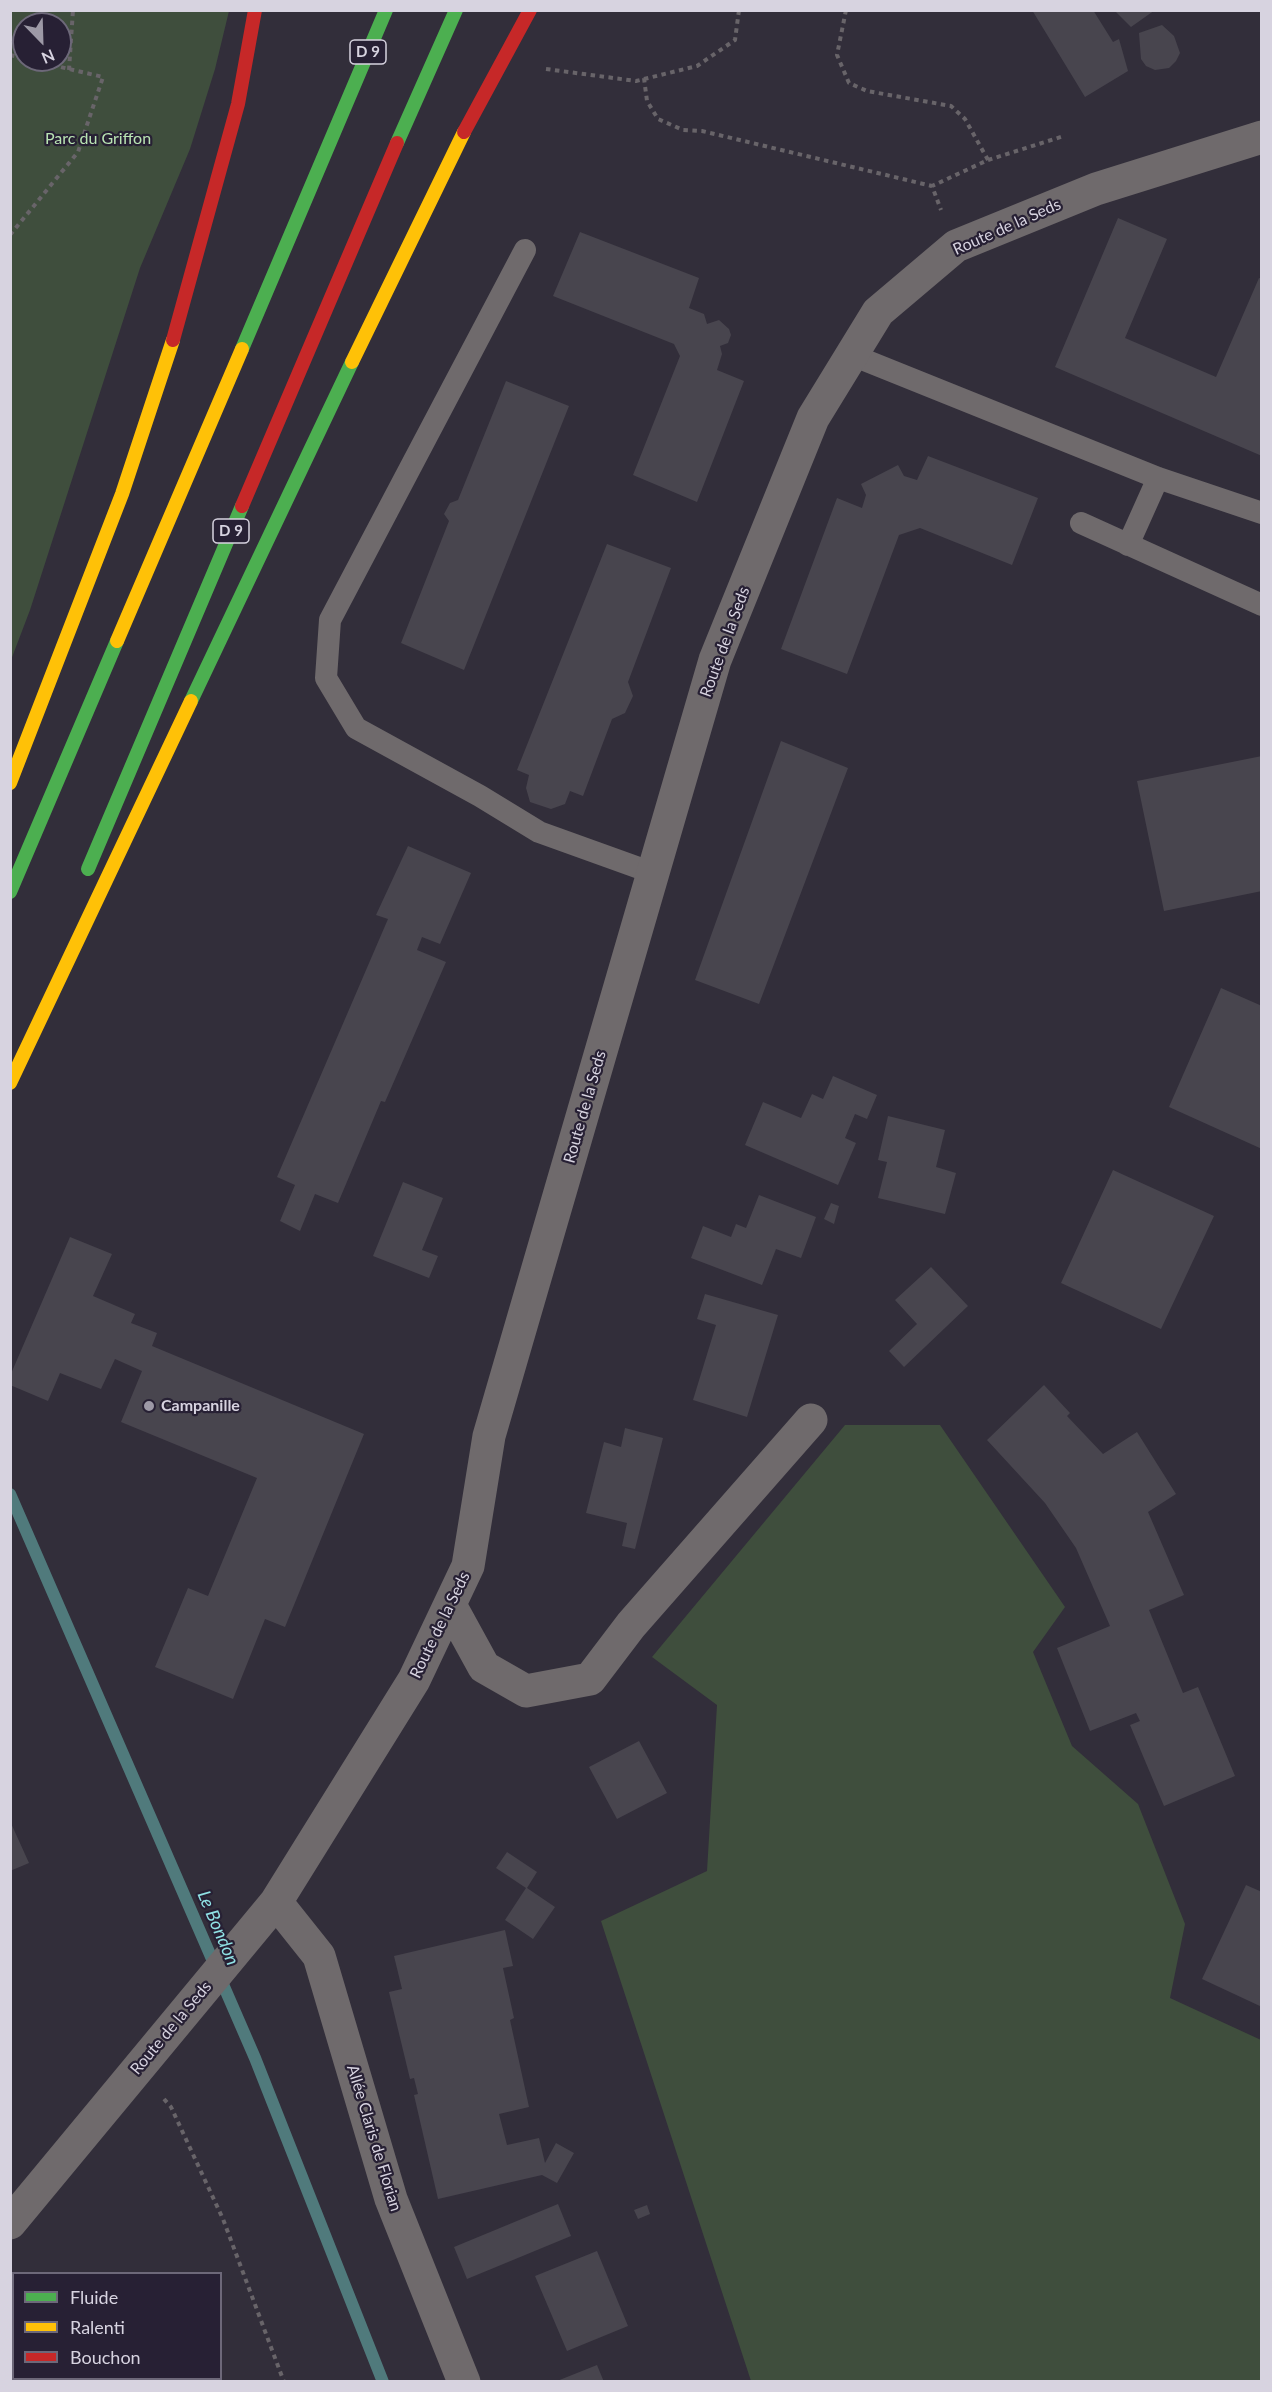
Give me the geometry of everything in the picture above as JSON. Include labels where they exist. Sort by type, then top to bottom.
[{"type":"highway","points":[[10,783],[122,494],[164,371],[203,238],[238,104],[255,10]]},
{"type":"highway","points":[[351,94],[377,10]]},
{"type":"highway","name":"D 9","points":[[10,892],[386,10]]},
{"type":"highway","name":"D 9","points":[[85,878],[456,10]]},
{"type":"highway","points":[[10,1083],[442,173],[530,10]]},
{"type":"highway","points":[[10,1053],[29,1010]]},
{"type":"street","name":"Route de la Seds","points":[[10,2223],[276,1902],[414,1680],[468,1566],[489,1436],[715,660],[813,418],[878,312],[956,246],[1096,189],[1262,137]]},
{"type":"street","points":[[450,1605],[484,1667],[526,1690],[590,1678],[631,1625],[811,1420]]},
{"type":"street","name":"Allée Claris de Florian","points":[[276,1902],[319,1956],[391,2199],[464,2382]]},
{"type":"lane","points":[[525,250],[330,620],[326,678],[356,728],[480,796],[539,832],[653,873]]},
{"type":"lane","points":[[852,355],[1158,478],[1262,513]]},
{"type":"lane","points":[[1128,545],[1158,478]]},
{"type":"lane","points":[[1081,523],[1262,605]]},
{"type":"path","points":[[72,25],[73,10]]},
{"type":"path","points":[[546,69],[636,81],[697,66],[735,40],[739,10]]},
{"type":"path","points":[[846,10],[837,55],[849,83],[867,91],[951,106],[965,119],[988,160]]},
{"type":"path","points":[[10,235],[78,152],[103,77],[72,71]]},
{"type":"path","points":[[644,78],[647,100],[658,119],[683,129],[702,131],[932,186],[988,160],[1064,136]]},
{"type":"path","points":[[932,186],[945,219]]},
{"type":"path","points":[[138,2069],[171,2107],[218,2209],[284,2382]]},
{"type":"green space","name":"Parc du Griffon","points":[[11,10],[229,11],[215,69],[190,149],[140,268],[30,610],[11,660]]},
{"type":"green space","points":[[845,1425],[940,1425],[1065,1607],[1033,1652],[1072,1746],[1138,1804],[1185,1924],[1170,1998],[1261,2040],[1261,2381],[751,2381],[601,1921],[707,1871],[717,1705],[652,1657]]},
{"type":"building","points":[[1032,10],[1093,10],[1113,42],[1119,39],[1128,71],[1085,97]]},
{"type":"building","points":[[1119,10],[1155,10],[1131,27],[1116,12]]},
{"type":"building","points":[[1162,25],[1174,36],[1180,53],[1169,68],[1155,70],[1146,66],[1141,59],[1139,33]]},
{"type":"building","points":[[1118,218],[1167,239],[1125,338],[1216,377],[1259,278],[1262,279],[1262,456],[1055,367]]},
{"type":"building","points":[[580,232],[699,278],[689,308],[704,314],[707,324],[719,320],[729,329],[731,335],[728,343],[720,346],[722,354],[717,370],[744,381],[697,502],[633,475],[680,356],[674,344],[553,296]]},
{"type":"building","points":[[506,381],[569,406],[464,670],[401,643],[449,521],[444,514],[450,503],[458,500]]},
{"type":"building","points":[[928,456],[1038,498],[1012,565],[920,528],[899,535],[847,674],[781,649],[837,498],[862,508],[866,495],[861,484],[898,465],[904,476],[917,480]]},
{"type":"building","points":[[607,544],[671,568],[628,682],[633,696],[625,713],[612,719],[583,796],[570,791],[565,804],[551,809],[530,802],[526,788],[529,775],[517,770]]},
{"type":"building","points":[[781,741],[848,768],[759,1004],[695,980]]},
{"type":"building","points":[[1262,756],[1262,891],[1164,911],[1137,781]]},
{"type":"building","points":[[408,846],[471,873],[440,944],[422,937],[417,950],[446,962],[385,1102],[381,1101],[338,1203],[315,1194],[300,1231],[280,1221],[295,1185],[277,1177],[388,919],[376,915]]},
{"type":"building","points":[[1221,988],[1262,1006],[1262,1149],[1169,1107]]},
{"type":"building","points":[[833,1076],[877,1095],[867,1119],[855,1114],[845,1138],[856,1143],[838,1185],[745,1145],[763,1102],[801,1118],[812,1094],[823,1099]]},
{"type":"building","points":[[888,1116],[945,1130],[936,1167],[956,1173],[945,1214],[878,1198],[887,1162],[878,1160]]},
{"type":"building","points":[[1113,1170],[1214,1216],[1161,1329],[1061,1283]]},
{"type":"building","points":[[403,1182],[443,1198],[422,1250],[438,1256],[429,1278],[373,1256]]},
{"type":"building","points":[[759,1195],[816,1217],[801,1258],[776,1249],[762,1285],[691,1258],[703,1226],[731,1237],[736,1224],[746,1228]]},
{"type":"building","points":[[831,1203],[839,1206],[834,1224],[824,1219]]},
{"type":"building","points":[[70,1237],[112,1254],[93,1296],[135,1314],[131,1323],[157,1333],[152,1346],[364,1434],[285,1627],[265,1619],[233,1699],[155,1667],[188,1588],[208,1596],[257,1478],[121,1422],[142,1371],[115,1359],[101,1389],[60,1373],[48,1401],[10,1385],[10,1376]]},
{"type":"building","points":[[931,1267],[968,1306],[904,1367],[889,1351],[917,1324],[895,1300]]},
{"type":"building","points":[[705,1294],[778,1315],[747,1417],[693,1400],[716,1325],[697,1319]]},
{"type":"building","points":[[1044,1385],[1070,1413],[1067,1416],[1103,1454],[1137,1432],[1176,1494],[1148,1512],[1184,1595],[1149,1610],[1183,1693],[1198,1687],[1235,1776],[1164,1806],[1130,1725],[1140,1721],[1136,1713],[1090,1731],[1057,1648],[1110,1626],[1076,1548],[1045,1503],[987,1440]]},
{"type":"building","points":[[625,1428],[663,1438],[635,1549],[622,1546],[627,1523],[586,1513],[604,1442],[621,1447]]},
{"type":"building","points":[[639,1741],[667,1793],[617,1819],[589,1767]]},
{"type":"building","points":[[10,1821],[29,1863],[10,1871]]},
{"type":"building","points":[[507,1852],[537,1872],[527,1888],[555,1907],[533,1939],[505,1920],[526,1888],[496,1868]]},
{"type":"building","points":[[1246,1885],[1262,1892],[1262,2007],[1202,1979]]},
{"type":"building","points":[[505,1930],[513,1966],[503,1968],[514,2018],[510,2020],[529,2107],[499,2114],[507,2145],[539,2138],[545,2163],[556,2143],[574,2153],[557,2183],[542,2175],[438,2199],[414,2095],[418,2094],[414,2078],[410,2079],[389,1992],[402,1989],[394,1956]]},
{"type":"building","points":[[558,2204],[571,2236],[467,2279],[454,2247]]},
{"type":"building","points":[[647,2205],[650,2214],[638,2219],[634,2210]]},
{"type":"building","points":[[597,2251],[628,2326],[567,2351],[535,2276]]},
{"type":"building","points":[[597,2365],[604,2382],[557,2382],[557,2381]]},
{"type":"waterway","name":"Le Bondon","points":[[10,1494],[255,2058],[383,2382]]},
{"type":"traffic: fast","points":[[242,349],[386,10]]},
{"type":"traffic: fast","points":[[397,143],[456,10]]},
{"type":"traffic: fast","points":[[191,701],[352,362]]},
{"type":"traffic: fast","points":[[88,869],[242,506]]},
{"type":"traffic: fast","points":[[10,892],[117,641]]},
{"type":"traffic: slow","points":[[352,362],[464,132]]},
{"type":"traffic: slow","points":[[10,783],[122,494],[173,340]]},
{"type":"traffic: slow","points":[[117,641],[242,349]]},
{"type":"traffic: slow","points":[[10,1083],[191,701]]},
{"type":"traffic: jam","points":[[173,340],[238,104],[255,10]]},
{"type":"traffic: jam","points":[[464,132],[530,10]]},
{"type":"traffic: jam","points":[[242,506],[397,143]]},
{"type":"place","name":"Campanille","points":[[149,1406]]}]
